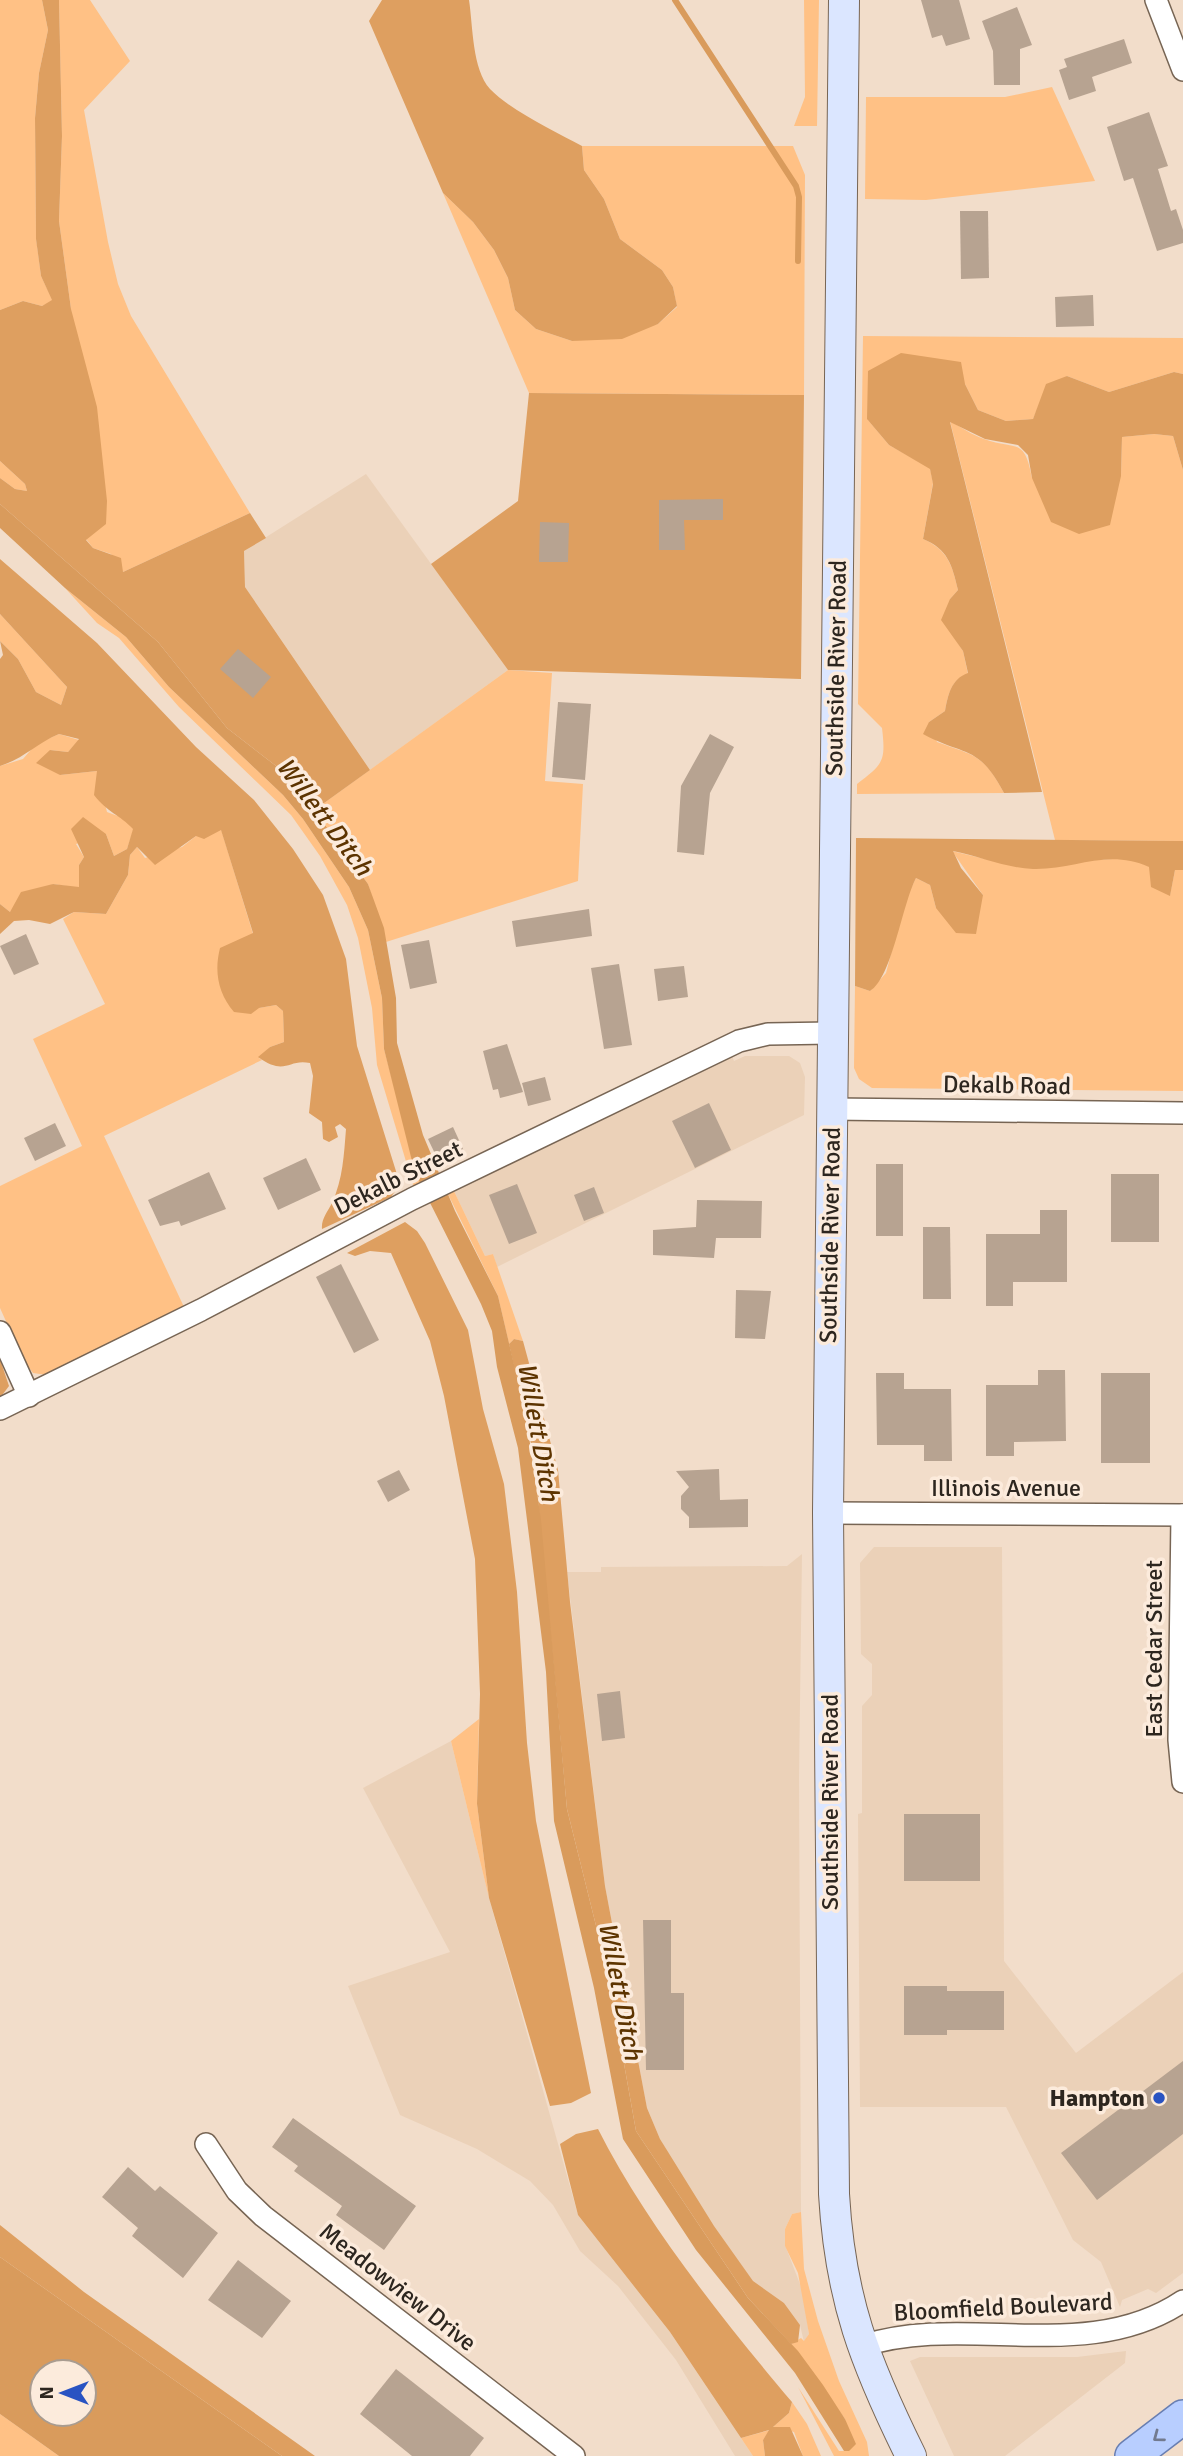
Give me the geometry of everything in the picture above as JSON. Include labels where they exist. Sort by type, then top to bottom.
[{"type":"main road","name":"Southside River Road","points":[[844,0],[828,1513],[834,2194],[845,2293],[862,2346],[911,2456]]},
{"type":"main road","points":[[1132,2456],[1183,2417]]},
{"type":"street","points":[[1156,0],[1183,70]]},
{"type":"street","name":"Dekalb Street","points":[[0,1409],[417,1197],[740,1041],[768,1034],[831,1033]]},
{"type":"street","name":"Dekalb Road","points":[[831,1109],[1183,1113]]},
{"type":"street","points":[[0,1332],[29,1396]]},
{"type":"street","name":"Illinois Avenue","points":[[828,1513],[1182,1515]]},
{"type":"street","name":"East Cedar Street","points":[[1182,1515],[1179,1740],[1183,1782]]},
{"type":"street","name":"Meadowview Drive","points":[[206,2144],[237,2191],[262,2216],[575,2456]]},
{"type":"street","name":"Bloomfield Boulevard","points":[[862,2346],[887,2338],[908,2336],[1102,2332],[1146,2321],[1183,2301]]},
{"type":"shaded area","points":[[0,0],[42,0],[48,30],[39,73],[35,118],[36,238],[41,276],[53,301],[42,306],[23,301],[0,310]]},
{"type":"shaded area","points":[[42,0],[59,0],[62,136],[59,221],[71,309],[97,407],[107,501],[106,524],[86,540],[93,548],[121,558],[123,572],[250,513],[266,538],[244,551],[245,587],[370,770],[313,811],[289,776],[227,728],[158,642],[0,504],[0,478],[15,489],[27,491],[25,484],[0,461],[0,310],[23,301],[42,306],[52,300],[41,276],[36,239],[35,118],[39,73],[48,30]]},
{"type":"shaded area","points":[[59,0],[90,0],[130,61],[84,110],[118,284],[131,316],[250,513],[123,572],[111,554],[93,548],[86,539],[71,309],[59,221],[62,136]]},
{"type":"shaded area","points":[[382,0],[469,0],[476,59],[490,89],[521,113],[582,146],[584,170],[604,199],[620,239],[662,270],[673,287],[677,306],[658,324],[622,339],[572,341],[536,329],[515,310],[508,278],[494,250],[473,222],[443,193],[369,21]]},
{"type":"shaded area","points":[[804,0],[819,0],[817,126],[794,126],[805,97]]},
{"type":"shaded area","points":[[1052,87],[1095,181],[926,200],[865,199],[866,97],[1005,97]]},
{"type":"shaded area","points":[[582,146],[793,146],[805,175],[804,395],[529,393],[443,193],[473,222],[494,250],[508,278],[515,310],[536,329],[572,341],[658,324],[677,307],[673,287],[662,270],[620,239],[604,199],[584,170]]},
{"type":"shaded area","points":[[863,336],[1183,338],[1183,374],[1174,372],[1109,392],[1067,376],[1039,405],[1033,419],[1006,421],[978,410],[965,384],[868,420],[889,445],[930,468],[933,483],[923,539],[938,548],[948,559],[958,590],[950,599],[954,637],[963,651],[968,674],[954,684],[945,711],[929,722],[937,742],[978,758],[991,771],[1004,793],[857,794],[857,784],[872,772],[883,755],[882,728],[858,704]]},
{"type":"shaded area","points":[[901,353],[961,362],[965,384],[978,410],[1006,421],[1033,419],[1046,384],[1067,376],[1109,392],[1174,372],[1183,374],[1183,470],[1173,436],[1154,434],[1122,437],[1121,476],[1110,525],[1079,534],[1051,522],[1032,478],[1028,455],[1018,445],[985,439],[950,422],[1042,792],[1004,793],[995,777],[978,759],[923,734],[929,722],[945,711],[954,683],[968,673],[963,651],[941,620],[950,599],[958,590],[954,573],[943,553],[923,539],[933,484],[930,469],[889,445],[867,419],[868,371]]},
{"type":"shaded area","points":[[529,393],[804,395],[801,679],[508,670],[431,564],[518,501]]},
{"type":"shaded area","points":[[950,421],[980,437],[1022,450],[1032,478],[1121,476],[1122,437],[1154,434],[1173,436],[1183,470],[1183,841],[1055,840]]},
{"type":"shaded area","points":[[0,461],[25,484],[27,491],[15,489],[0,478]]},
{"type":"shaded area","points":[[366,474],[508,670],[370,770],[245,587],[244,551]]},
{"type":"shaded area","points":[[0,504],[158,642],[227,728],[289,776],[368,884],[384,928],[396,998],[397,1043],[423,1135],[455,1211],[498,1296],[526,1416],[541,1520],[567,1809],[608,1974],[636,2131],[748,2298],[798,2351],[823,2385],[845,2419],[856,2444],[849,2451],[844,2451],[795,2373],[696,2250],[623,2139],[594,1988],[554,1821],[546,1672],[518,1448],[497,1367],[492,1331],[415,1173],[384,1049],[382,998],[368,930],[349,887],[303,819],[283,795],[169,687],[126,637],[65,588],[0,528]]},
{"type":"shaded area","points":[[0,559],[97,643],[196,747],[254,800],[293,849],[323,895],[346,959],[357,1046],[400,1184],[391,1197],[322,1229],[339,1185],[346,1129],[340,1124],[335,1127],[338,1137],[329,1142],[323,1139],[322,1122],[309,1113],[313,1076],[310,1063],[275,1066],[258,1057],[270,1047],[284,1042],[283,1011],[276,1005],[259,1008],[251,1014],[234,1012],[221,990],[217,965],[220,948],[253,933],[221,830],[204,839],[196,836],[155,865],[137,847],[130,855],[128,875],[106,914],[74,912],[50,924],[29,920],[14,921],[0,934],[0,904],[10,912],[21,892],[53,884],[79,887],[79,865],[84,857],[71,829],[83,817],[106,834],[114,856],[127,849],[133,829],[94,795],[97,771],[60,775],[36,763],[50,750],[68,752],[79,739],[59,734],[0,766],[0,659],[3,655],[0,641],[18,659],[36,692],[61,705],[67,687],[0,614]]},
{"type":"shaded area","points":[[65,588],[126,637],[169,687],[283,795],[303,819],[349,887],[368,930],[382,998],[384,1049],[421,1186],[414,1188],[377,1065],[372,1008],[358,938],[347,905],[320,856],[291,815],[179,707],[119,638],[97,623]]},
{"type":"shaded area","points":[[0,614],[67,687],[61,705],[36,692],[18,659],[0,641]]},
{"type":"shaded area","points":[[508,670],[552,673],[545,781],[583,784],[578,881],[386,942],[368,884],[313,811]]},
{"type":"shaded area","points":[[59,734],[79,740],[68,752],[50,750],[60,775],[97,771],[107,812],[123,818],[134,828],[127,849],[114,856],[106,834],[76,844],[84,857],[79,865],[79,888],[53,884],[10,912],[0,904],[0,766],[23,759],[36,744]]},
{"type":"shaded area","points":[[221,829],[253,934],[259,1008],[276,1005],[283,1011],[284,1042],[270,1047],[259,1058],[262,1060],[104,1136],[184,1307],[47,1375],[33,1373],[24,1361],[0,1308],[0,1186],[82,1146],[33,1039],[105,1004],[63,919],[74,912],[106,914],[128,875],[130,855],[137,847],[145,858],[182,847],[196,836]]},
{"type":"shaded area","points":[[856,838],[1183,841],[1183,870],[1175,870],[1170,896],[1151,887],[1149,867],[1134,862],[1119,859],[1033,869],[953,851],[961,868],[983,895],[976,934],[956,933],[936,908],[930,885],[916,878],[891,957],[878,984],[870,991],[855,986]]},
{"type":"shaded area","points":[[952,851],[1010,865],[1130,858],[1150,867],[1170,895],[1175,870],[1183,870],[1183,1091],[872,1088],[859,1079],[854,1068],[855,986],[870,991],[886,973],[905,900],[916,878],[930,885],[936,908],[983,895]]},
{"type":"shaded area","points":[[732,1056],[734,1061],[745,1056],[789,1056],[800,1063],[805,1077],[804,1115],[497,1267],[493,1254],[485,1256],[453,1189]]},
{"type":"shaded area","points":[[453,1189],[485,1256],[493,1254],[523,1341],[514,1339],[509,1344],[498,1296],[447,1192]]},
{"type":"shaded area","points":[[405,1222],[417,1231],[425,1243],[468,1330],[483,1409],[504,1484],[517,1592],[527,1743],[536,1821],[591,2093],[571,2103],[550,2106],[489,1898],[477,1804],[480,1694],[475,1559],[444,1396],[430,1341],[391,1253],[370,1251],[355,1256],[347,1253]]},
{"type":"shaded area","points":[[514,1339],[523,1341],[558,1470],[570,1602],[605,1886],[647,2108],[660,2139],[714,2226],[753,2281],[784,2303],[800,2325],[798,2342],[791,2344],[748,2298],[636,2131],[608,1974],[567,1809],[534,1457],[509,1344]]},
{"type":"shaded area","points":[[0,1359],[9,1386],[0,1398]]},
{"type":"shaded area","points":[[874,1547],[1002,1547],[1004,1961],[1076,2053],[1183,1972],[1183,2273],[1156,2293],[1148,2289],[1122,2300],[1120,2307],[1101,2262],[1073,2240],[1006,2107],[860,2107],[858,1814],[862,1813],[862,1706],[872,1695],[872,1664],[861,1654],[860,1563]]},
{"type":"shaded area","points":[[802,1554],[799,1777],[801,2212],[792,2214],[785,2229],[785,2245],[803,2292],[809,2334],[804,2342],[800,2325],[784,2303],[753,2282],[690,2193],[660,2139],[647,2108],[605,1886],[567,1572],[601,1572],[601,1567],[787,1566]]},
{"type":"shaded area","points":[[479,1719],[477,1804],[489,1898],[451,1741]]},
{"type":"shaded area","points":[[451,1741],[489,1898],[578,2215],[670,2332],[753,2456],[735,2456],[676,2360],[618,2286],[580,2251],[553,2205],[530,2181],[477,2149],[400,2115],[348,1986],[450,1952],[363,1788]]},
{"type":"shaded area","points":[[598,2129],[662,2235],[713,2305],[792,2402],[789,2413],[773,2427],[790,2427],[803,2456],[765,2456],[763,2440],[769,2430],[741,2438],[670,2332],[578,2215],[560,2144],[576,2134]]},
{"type":"shaded area","points":[[801,2212],[804,2269],[818,2321],[839,2381],[867,2442],[869,2456],[834,2456],[798,2387],[839,2451],[849,2451],[845,2419],[791,2344],[801,2338],[804,2341],[809,2334],[798,2273],[785,2246],[785,2229],[792,2214]]},
{"type":"shaded area","points":[[0,2225],[84,2292],[315,2456],[282,2456],[0,2257]]},
{"type":"shaded area","points":[[0,2257],[282,2456],[59,2456],[0,2414]]},
{"type":"shaded area","points":[[1126,2351],[1125,2363],[1005,2456],[954,2456],[910,2361],[920,2357],[1077,2357]]},
{"type":"shaded area","points":[[792,2402],[807,2424],[821,2456],[803,2456],[794,2432],[773,2427],[789,2413]]},
{"type":"shaded area","points":[[0,2414],[59,2456],[0,2456]]},
{"type":"shaded area","points":[[770,2430],[763,2440],[765,2456],[753,2456],[741,2438]]},
{"type":"building","points":[[921,0],[959,0],[970,39],[946,46],[942,35],[932,38]]},
{"type":"building","points":[[1017,7],[1032,45],[1020,49],[1020,85],[994,85],[993,51],[982,21]]},
{"type":"building","points":[[1124,39],[1132,63],[1092,77],[1096,91],[1069,100],[1059,70],[1067,67],[1064,59]]},
{"type":"building","points":[[1149,112],[1168,166],[1158,169],[1171,211],[1176,209],[1183,230],[1183,243],[1157,251],[1133,178],[1124,181],[1107,127]]},
{"type":"building","points":[[960,211],[988,211],[989,278],[961,279]]},
{"type":"building","points":[[1093,295],[1094,326],[1056,327],[1055,297]]},
{"type":"building","points":[[723,499],[723,520],[684,520],[685,550],[659,550],[659,500]]},
{"type":"building","points":[[540,522],[569,523],[568,562],[539,562]]},
{"type":"building","points":[[238,649],[271,677],[253,698],[220,669]]},
{"type":"building","points":[[558,702],[591,704],[585,780],[552,777]]},
{"type":"building","points":[[710,734],[734,747],[710,793],[704,855],[677,852],[681,786]]},
{"type":"building","points":[[589,909],[592,936],[516,947],[512,921]]},
{"type":"building","points":[[26,934],[39,964],[14,975],[0,946]]},
{"type":"building","points":[[429,940],[437,983],[410,989],[401,945]]},
{"type":"building","points":[[619,964],[632,1045],[604,1049],[591,968]]},
{"type":"building","points":[[684,966],[688,997],[658,1001],[654,969]]},
{"type":"building","points":[[507,1044],[523,1092],[500,1098],[498,1089],[493,1090],[483,1051]]},
{"type":"building","points":[[545,1077],[551,1100],[528,1106],[522,1083]]},
{"type":"building","points":[[709,1103],[731,1150],[695,1168],[672,1121]]},
{"type":"building","points":[[55,1123],[66,1146],[35,1161],[24,1138]]},
{"type":"building","points":[[453,1127],[463,1149],[438,1160],[428,1139]]},
{"type":"building","points":[[306,1158],[321,1190],[278,1210],[263,1178]]},
{"type":"building","points":[[876,1164],[903,1164],[903,1236],[876,1236]]},
{"type":"building","points":[[209,1172],[226,1209],[181,1226],[179,1221],[160,1226],[148,1200]]},
{"type":"building","points":[[1111,1174],[1159,1174],[1159,1242],[1111,1242]]},
{"type":"building","points":[[517,1184],[537,1233],[509,1244],[489,1195]]},
{"type":"building","points":[[594,1187],[604,1213],[584,1221],[574,1195]]},
{"type":"building","points":[[697,1200],[762,1201],[761,1238],[716,1238],[714,1258],[653,1255],[653,1230],[696,1227]]},
{"type":"building","points":[[1040,1210],[1067,1210],[1067,1282],[1013,1282],[1013,1306],[986,1306],[986,1234],[1040,1234]]},
{"type":"building","points":[[923,1227],[950,1227],[951,1299],[923,1299]]},
{"type":"building","points":[[341,1264],[379,1340],[354,1353],[316,1277]]},
{"type":"building","points":[[736,1290],[771,1291],[765,1339],[735,1338]]},
{"type":"building","points":[[1038,1370],[1065,1370],[1066,1441],[1014,1442],[1014,1456],[986,1456],[986,1385],[1038,1385]]},
{"type":"building","points":[[876,1373],[904,1373],[904,1389],[951,1389],[952,1461],[924,1461],[924,1445],[877,1445]]},
{"type":"building","points":[[1101,1373],[1150,1373],[1150,1463],[1101,1463]]},
{"type":"building","points":[[719,1469],[720,1500],[748,1499],[748,1527],[689,1528],[689,1517],[681,1509],[681,1496],[689,1487],[676,1471]]},
{"type":"building","points":[[399,1470],[410,1490],[388,1502],[377,1481]]},
{"type":"building","points":[[620,1691],[625,1738],[602,1741],[597,1694]]},
{"type":"building","points":[[904,1814],[980,1814],[980,1881],[904,1881]]},
{"type":"building","points":[[643,1920],[671,1920],[671,1993],[684,1993],[684,2070],[646,2070]]},
{"type":"building","points":[[904,1986],[947,1986],[947,1991],[1004,1991],[1004,2030],[947,2030],[947,2035],[904,2035]]},
{"type":"building","name":"Hampton","points":[[1183,2061],[1183,2134],[1097,2200],[1061,2153]]},
{"type":"building","points":[[293,2118],[416,2206],[384,2250],[336,2215],[342,2206],[294,2171],[298,2166],[272,2147]]},
{"type":"building","points":[[128,2167],[155,2191],[160,2186],[218,2233],[183,2278],[132,2236],[138,2228],[102,2197]]},
{"type":"building","points":[[238,2260],[291,2301],[262,2338],[208,2300]]},
{"type":"building","points":[[396,2369],[484,2438],[470,2456],[412,2456],[360,2414]]},
{"type":"waterway","points":[[675,0],[796,186],[799,197],[798,261]]},
{"type":"place","name":"Hampton","points":[[1159,2098]]},
{"type":"water label","name":"Willett Ditch","points":[[324,817]]},
{"type":"water label","name":"Willett Ditch","points":[[538,1432]]},
{"type":"water label","name":"Willett Ditch","points":[[620,1991]]}]
